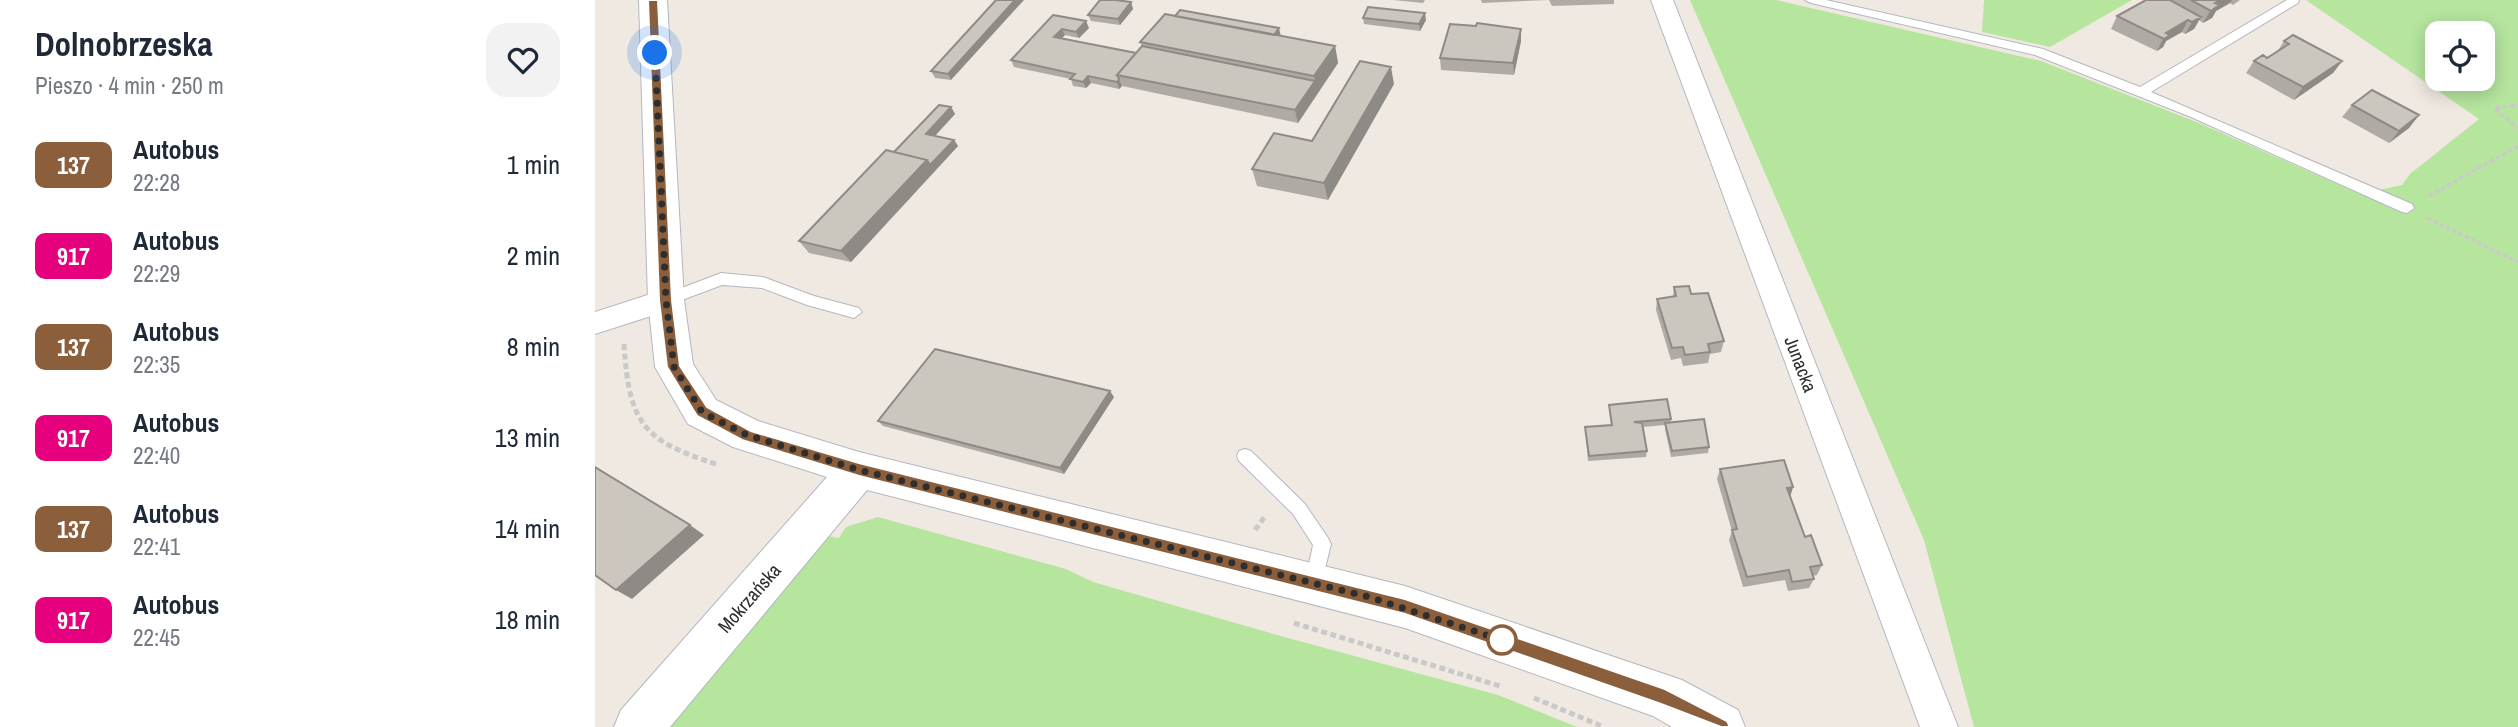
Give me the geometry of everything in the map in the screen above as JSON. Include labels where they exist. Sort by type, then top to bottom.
[{"type":"street","points":[[653,0],[666,300],[674,367],[702,412],[747,435],[859,470],[1405,607],[1665,697],[1721,727]]},
{"type":"street","name":"Junacka","points":[[1662,0],[1939,727]]},
{"type":"street","points":[[595,323],[666,300]]},
{"type":"street","name":"Mokrzańska","points":[[638,727],[859,470]]},
{"type":"lane","points":[[1811,0],[2039,52],[2196,114],[2407,208]]},
{"type":"lane","points":[[2141,92],[2294,1]]},
{"type":"lane","points":[[666,300],[721,279],[763,283],[812,301],[854,312]]},
{"type":"lane","points":[[1245,456],[1299,509],[1322,544],[1314,583]]},
{"type":"path","points":[[2518,105],[2495,108],[2518,128]]},
{"type":"path","points":[[2407,208],[2518,146]]},
{"type":"path","points":[[2407,208],[2518,262]]},
{"type":"path","points":[[1283,620],[1507,689]]},
{"type":"path","points":[[1532,697],[1604,727]]},
{"type":"green space","points":[[1690,0],[1776,0],[2041,61],[2199,123],[2360,194],[2402,185],[2410,174],[2479,119],[2438,91],[2495,91],[2495,21],[2425,21],[2425,82],[2306,0],[2518,0],[2518,727],[1974,727],[1924,540]]},
{"type":"green space","points":[[1984,0],[2132,0],[2050,47],[1982,32]]},
{"type":"green space","points":[[878,517],[1066,569],[1093,582],[1277,635],[1498,695],[1577,727],[661,727],[820,534],[839,538],[846,527]]},
{"type":"building","points":[[996,0],[1015,0],[948,74],[931,71]]},
{"type":"building","points":[[1100,0],[1131,2],[1118,19],[1088,15]]},
{"type":"building","points":[[2146,0],[2170,0],[2201,17],[2192,22],[2188,20],[2166,33],[2170,35],[2164,39],[2117,16]]},
{"type":"building","points":[[2191,0],[2221,0],[2215,3],[2219,5],[2211,11]]},
{"type":"building","points":[[1368,7],[1425,13],[1419,24],[1363,18]]},
{"type":"building","points":[[1180,10],[1279,28],[1274,35],[1175,16]]},
{"type":"building","points":[[1165,14],[1335,46],[1314,76],[1140,42]]},
{"type":"building","points":[[1053,15],[1086,21],[1076,32],[1062,29],[1054,37],[1136,53],[1117,75],[1117,82],[1088,76],[1083,82],[1070,79],[1075,74],[1011,60]]},
{"type":"building","points":[[1477,23],[1521,29],[1513,63],[1440,58],[1450,24],[1476,26]]},
{"type":"building","points":[[2293,35],[2342,61],[2303,87],[2254,61],[2263,55],[2267,58],[2289,44],[2284,41]]},
{"type":"building","points":[[1142,46],[1315,81],[1295,110],[1117,75]]},
{"type":"building","points":[[1360,61],[1391,67],[1324,183],[1252,169],[1274,133],[1312,141]]},
{"type":"building","points":[[2372,90],[2419,115],[2399,131],[2352,105]]},
{"type":"building","points":[[939,105],[951,107],[926,134],[954,140],[930,165],[927,160],[894,152]]},
{"type":"building","points":[[886,150],[927,160],[841,251],[799,241]]},
{"type":"building","points":[[1689,286],[1691,294],[1708,293],[1724,341],[1708,344],[1710,352],[1685,355],[1683,347],[1672,348],[1657,299],[1676,296],[1674,287]]},
{"type":"building","points":[[935,349],[1110,391],[1060,468],[878,421]]},
{"type":"building","points":[[1667,399],[1671,419],[1634,422],[1642,423],[1647,451],[1589,456],[1585,427],[1612,425],[1609,405]]},
{"type":"building","points":[[1704,419],[1709,447],[1672,451],[1665,423]]},
{"type":"building","points":[[1784,460],[1793,487],[1787,488],[1805,537],[1811,535],[1822,565],[1810,567],[1814,579],[1792,582],[1789,570],[1747,577],[1732,530],[1737,529],[1720,469]]},
{"type":"building","points":[[595,467],[690,525],[616,590],[595,575]]},
{"type":"bus line","name":"137","points":[[653,0],[666,300],[674,367],[702,412],[747,435],[859,470],[1405,607],[1665,697],[1721,727]]},
{"type":"route","points":[[655,53],[666,300],[674,367],[702,412],[747,435],[859,470],[1369,597],[1502,640]]}]
